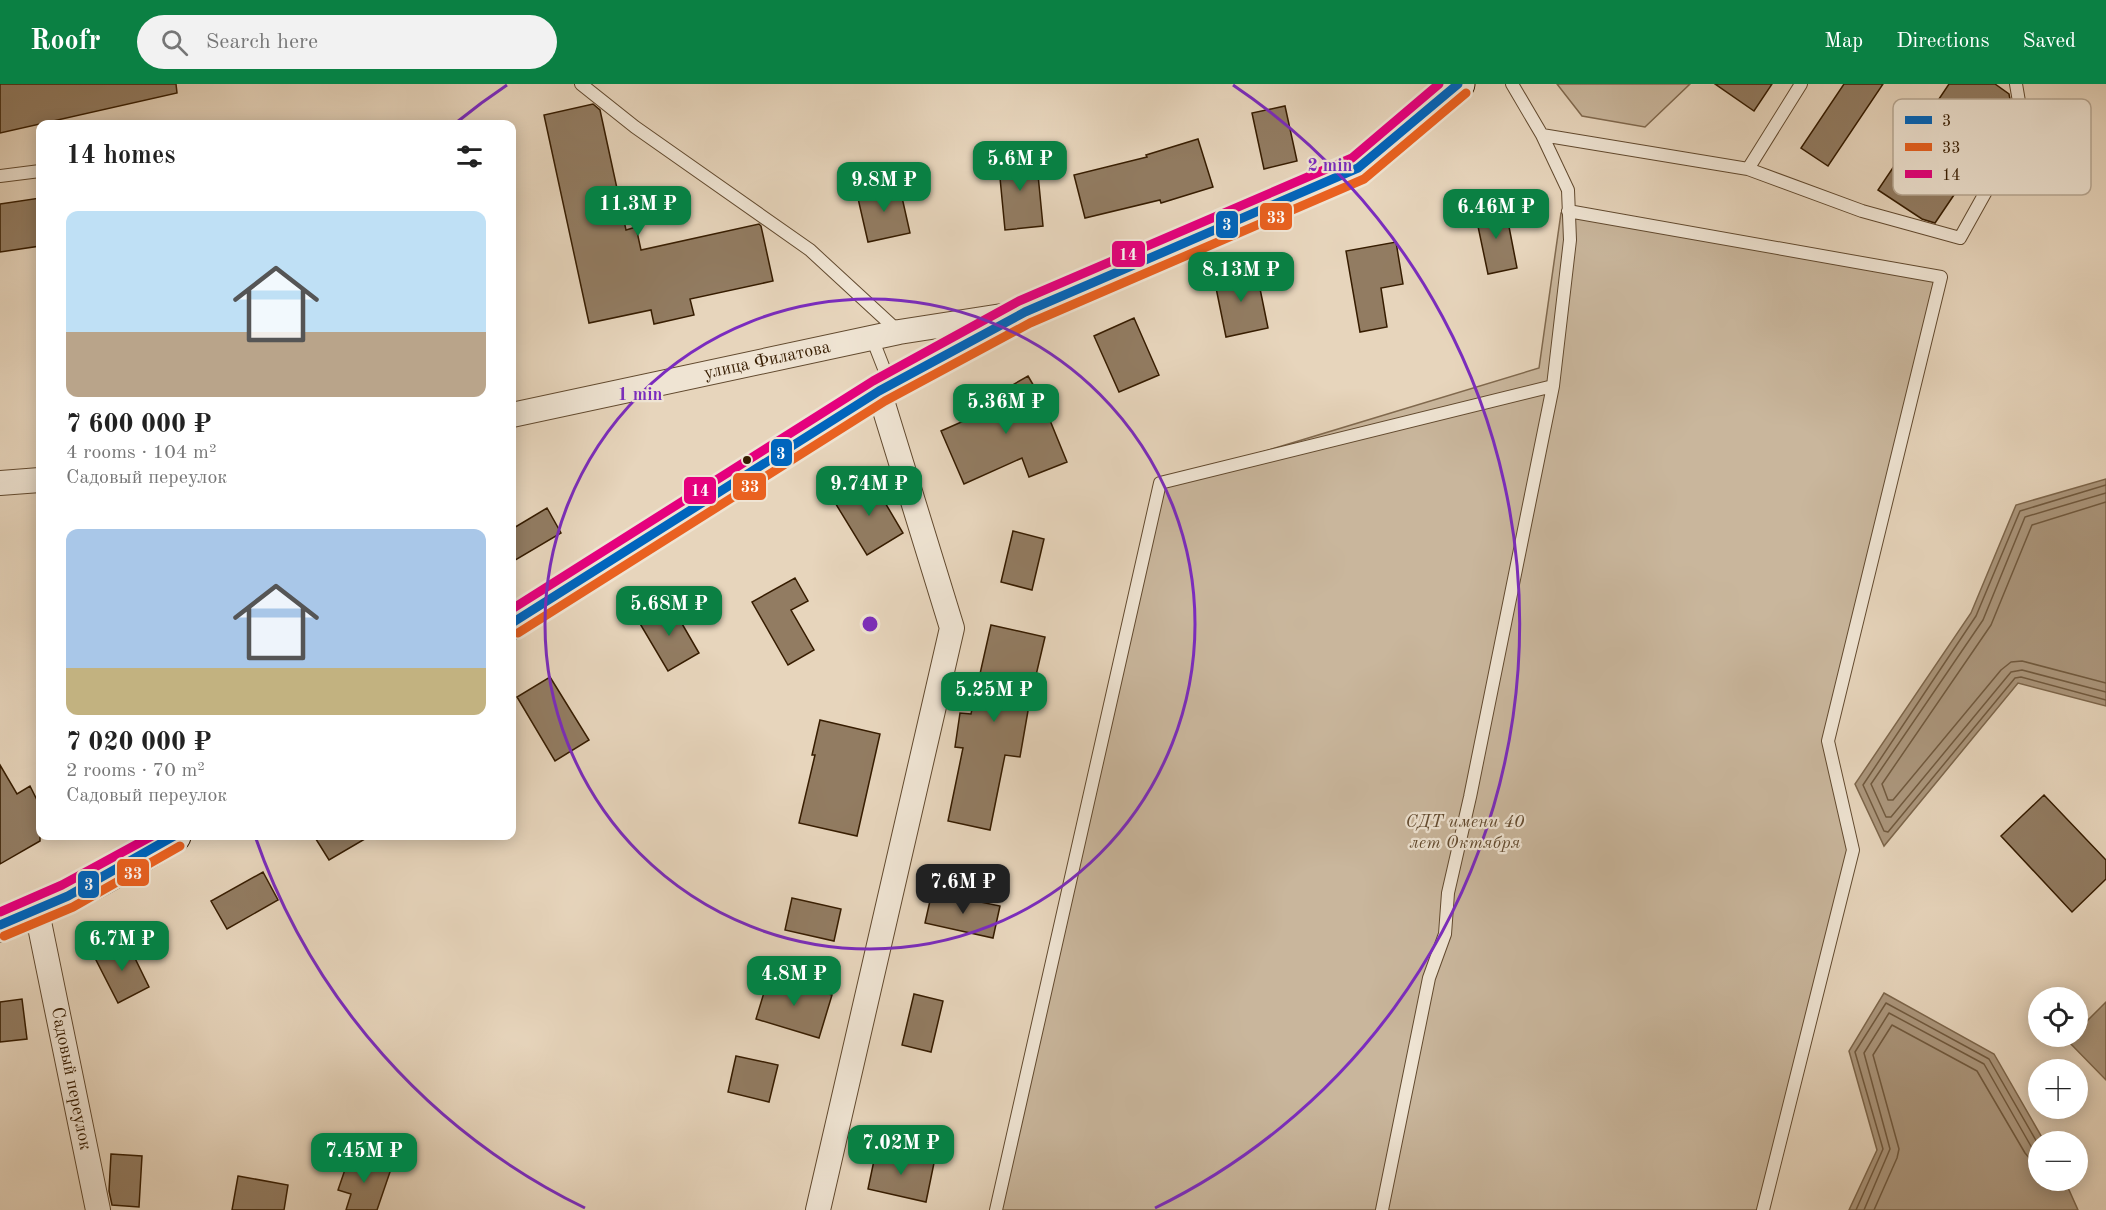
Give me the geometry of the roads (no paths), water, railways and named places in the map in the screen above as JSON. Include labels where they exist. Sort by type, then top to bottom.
[{"type":"main road","points":[[516,620],[885,388],[1025,312],[1358,168],[1458,84]]},
{"type":"main road","points":[[0,925],[37,912],[126,865],[167,840]]},
{"type":"street","name":"улица Филатова","points":[[516,414],[899,332],[1025,312]]},
{"type":"street","points":[[818,1210],[952,628],[885,388]]},
{"type":"street","points":[[0,483],[36,480]]},
{"type":"street","name":"Садовый переулок","points":[[37,912],[98,1210]]},
{"type":"lane","points":[[581,84],[635,127],[810,250],[899,332]]},
{"type":"lane","points":[[1382,1210],[1429,978],[1445,934],[1448,893],[1470,796],[1552,387],[1569,240],[1568,190],[1542,135],[1512,84]]},
{"type":"lane","points":[[1748,170],[1801,84]]},
{"type":"lane","points":[[2016,84],[2019,99]]},
{"type":"lane","points":[[1542,135],[1748,170],[1862,211],[1960,238],[1984,195]]},
{"type":"lane","points":[[0,176],[36,172]]},
{"type":"lane","points":[[1568,211],[1941,277],[1828,741],[1853,850],[1763,1210]]},
{"type":"lane","points":[[872,338],[885,388]]},
{"type":"lane","points":[[996,1210],[1160,483],[1552,387]]},
{"type":"water","points":[[2106,479],[2106,706],[2018,683],[1884,846],[1855,784],[1971,613],[2016,505]]},
{"type":"water","points":[[1884,993],[1994,1054],[2028,1113],[2028,1119],[2031,1119],[2038,1131],[2028,1131],[2028,1191],[2069,1191],[2078,1210],[1849,1210],[1877,1150],[1849,1051]]},
{"type":"water","points":[[2106,1002],[2106,1080],[2074,1047],[2088,1047],[2088,1020]]},
{"type":"park label","name":"СДТ имени 40 лет Октября","points":[[1465,832]]}]
